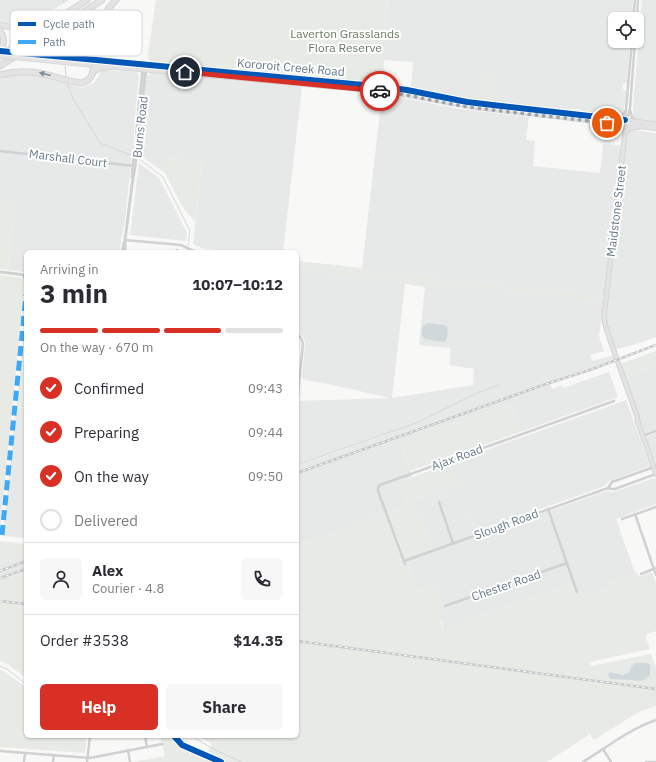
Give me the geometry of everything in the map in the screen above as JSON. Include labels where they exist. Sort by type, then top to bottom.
[{"type":"highway","points":[[69,10],[85,0]]},
{"type":"highway","points":[[70,10],[85,0]]},
{"type":"highway","points":[[87,10],[102,0]]},
{"type":"highway","points":[[108,10],[116,0]]},
{"type":"highway","points":[[0,25],[10,26]]},
{"type":"highway","points":[[0,31],[3,35],[4,41],[0,50]]},
{"type":"highway","points":[[0,56],[10,49]]},
{"type":"highway","name":"Kororoit Creek Road","points":[[0,50],[10,51]]},
{"type":"highway","name":"Kororoit Creek Road","points":[[0,56],[94,62]]},
{"type":"highway","points":[[0,66],[15,56]]},
{"type":"highway","name":"Kororoit Creek Road","points":[[48,56],[94,62]]},
{"type":"highway","points":[[94,72],[95,56]]},
{"type":"highway","points":[[98,56],[101,60]]},
{"type":"highway","points":[[0,75],[17,72],[35,72],[81,83],[88,80],[97,69],[112,66]]},
{"type":"main road","name":"Kororoit Creek Road","points":[[94,62],[101,60],[144,67]]},
{"type":"main road","name":"Kororoit Creek Road","points":[[94,62],[112,66],[144,67],[378,88],[462,106],[607,118],[656,128]]},
{"type":"main road","name":"Kororoit Creek Road","points":[[551,114],[618,124],[626,122],[656,124]]},
{"type":"main road","name":"Maidstone Street","points":[[626,122],[606,298],[605,319],[607,330],[656,474]]},
{"type":"main road","points":[[618,124],[625,134],[632,128],[646,127]]},
{"type":"street","points":[[634,12],[635,0]]},
{"type":"street","points":[[637,12],[638,0]]},
{"type":"street","points":[[633,48],[630,108],[632,117],[636,122]]},
{"type":"street","name":"Burns Road","points":[[122,250],[132,185],[144,67]]},
{"type":"street","points":[[626,122],[626,110],[630,87]]},
{"type":"street","points":[[626,122],[630,108]]},
{"type":"street","points":[[607,118],[621,116],[626,110]]},
{"type":"street","name":"Marshall Court","points":[[0,151],[134,166]]},
{"type":"street","points":[[125,240],[181,245],[192,250]]},
{"type":"street","name":"Burns Road","points":[[125,240],[125,250]]},
{"type":"street","points":[[0,272],[24,275]]},
{"type":"street","points":[[299,335],[303,344],[299,376]]},
{"type":"street","name":"Ajax Road","points":[[404,562],[378,491],[378,487],[380,485],[614,401]]},
{"type":"street","points":[[643,436],[656,432]]},
{"type":"street","name":"Slough Road","points":[[608,488],[612,482],[654,467]]},
{"type":"street","name":"Slough Road","points":[[404,562],[608,488],[612,490],[656,474]]},
{"type":"street","points":[[439,502],[453,543]]},
{"type":"street","points":[[622,519],[656,507]]},
{"type":"street","points":[[548,509],[577,592]]},
{"type":"street","points":[[635,514],[656,575]]},
{"type":"street","name":"Chester Road","points":[[445,606],[567,563]]},
{"type":"street","points":[[641,574],[655,569]]},
{"type":"street","points":[[583,762],[638,727],[656,720]]},
{"type":"street","points":[[88,762],[90,738]]},
{"type":"street","points":[[145,738],[147,747]]},
{"type":"street","points":[[0,751],[88,757],[162,744]]},
{"type":"street","points":[[603,749],[612,762]]},
{"type":"street","points":[[128,750],[130,762]]},
{"type":"street","points":[[24,762],[25,752]]},
{"type":"street","points":[[53,762],[54,754]]},
{"type":"street","points":[[646,762],[656,762]]},
{"type":"shaded area","points":[[0,0],[69,0],[52,10],[10,10],[10,22],[0,21]]},
{"type":"shaded area","points":[[388,0],[633,0],[632,12],[608,12],[608,48],[629,48],[627,82],[623,84],[621,109],[619,108],[615,111],[589,110],[584,112],[580,111],[580,109],[568,109],[559,111],[543,109],[543,107],[463,98],[411,87],[413,62],[384,60]]},
{"type":"shaded area","points":[[642,0],[656,0],[656,121],[636,119],[633,115],[638,48],[644,48],[644,12],[641,12]]},
{"type":"shaded area","points":[[102,70],[137,72],[139,75],[125,220],[119,250],[24,250],[24,272],[8,270],[15,202],[0,200],[0,79],[8,76],[24,74],[40,76],[82,88],[94,83]]},
{"type":"shaded area","points":[[151,73],[302,87],[283,250],[218,250],[199,247],[193,244],[202,162],[170,158],[168,179],[165,173],[138,154],[147,76]]},
{"type":"shaded area","points":[[382,94],[460,109],[529,117],[526,140],[535,141],[533,166],[600,173],[603,144],[626,146],[628,133],[633,130],[656,133],[656,337],[613,350],[603,320],[601,320],[599,336],[604,351],[590,355],[592,361],[614,355],[616,361],[550,384],[552,389],[562,385],[563,388],[609,372],[618,397],[520,432],[510,403],[400,443],[412,477],[400,482],[409,506],[299,545],[299,465],[398,430],[299,464],[299,401],[390,398],[304,380],[302,377],[305,341],[299,331],[299,261],[362,268]],"holes":[[[405,284],[425,287],[419,345],[450,348],[450,365],[474,369],[473,385],[392,398]]]},
{"type":"shaded area","points":[[139,163],[159,178],[187,233],[186,241],[130,235]]},
{"type":"shaded area","points":[[427,323],[446,326],[448,334],[444,342],[423,338],[423,326]]},
{"type":"shaded area","points":[[656,366],[656,430],[644,434],[625,378]]},
{"type":"shaded area","points":[[626,400],[650,466],[609,481],[605,486],[476,532],[466,507],[477,536],[607,491],[613,492],[655,478],[656,504],[616,519],[635,573],[609,583],[610,587],[582,597],[575,595],[571,584],[444,629],[437,612],[444,609],[435,584],[417,591],[405,558],[431,549],[414,500],[458,484],[450,463]]},
{"type":"shaded area","points":[[24,407],[24,538],[3,535],[16,408]]},
{"type":"shaded area","points":[[656,433],[656,466],[646,437]]},
{"type":"shaded area","points":[[24,557],[24,572],[0,581],[0,565]]},
{"type":"shaded area","points":[[0,600],[24,603],[24,606],[0,603]]},
{"type":"shaded area","points":[[299,640],[651,687],[656,688],[656,690],[299,642]]},
{"type":"shaded area","points":[[635,663],[646,663],[650,665],[650,675],[644,680],[611,679],[609,677],[608,674],[610,672],[622,675],[629,673],[631,667]]},
{"type":"green space","name":"Laverton Grasslands Flora Reserve","points":[[156,0],[388,0],[383,83],[150,62],[148,54]]},
{"type":"green space","points":[[483,70],[497,71],[496,96],[494,99],[482,97]]},
{"type":"green space","points":[[623,89],[626,93],[624,110],[618,115],[567,111],[612,111],[621,108]]},
{"type":"green space","points":[[170,158],[202,162],[195,222],[182,206],[168,179]]},
{"type":"green space","points":[[0,200],[15,202],[8,270],[0,269]]},
{"type":"green space","points":[[299,261],[603,297],[603,301],[472,287],[471,291],[299,271]]},
{"type":"green space","points":[[0,275],[24,278],[24,289],[0,530]]},
{"type":"green space","points":[[24,335],[24,407],[16,408]]},
{"type":"green space","points":[[656,351],[656,366],[625,378],[620,364]]},
{"type":"green space","points":[[611,359],[611,361],[568,376],[568,375]]},
{"type":"green space","points":[[510,403],[520,432],[410,471],[400,443]]},
{"type":"green space","points":[[450,463],[458,484],[414,500],[431,549],[405,558],[417,591],[435,584],[444,609],[437,612],[443,629],[572,584],[575,595],[581,593],[582,597],[610,587],[609,583],[637,572],[639,577],[651,572],[656,583],[656,631],[645,635],[650,649],[590,662],[591,666],[651,654],[656,668],[656,688],[299,640],[299,545],[409,506],[400,482]]},
{"type":"green space","points":[[0,541],[24,544],[24,557],[0,565]]},
{"type":"green space","points":[[24,572],[24,603],[0,600],[0,581]]},
{"type":"green space","points":[[0,603],[24,606],[24,676],[9,665],[0,661]]},
{"type":"green space","points":[[299,642],[656,690],[656,706],[641,711],[594,740],[590,734],[547,762],[224,762],[208,754],[212,744],[202,738],[299,738]]},
{"type":"green space","points":[[0,670],[24,686],[24,738],[87,738],[85,753],[0,747]]},
{"type":"green space","points":[[160,738],[174,738],[180,745],[217,762],[133,762],[165,756]]},
{"type":"waterway","points":[[65,66],[66,77]]},
{"type":"waterway","points":[[67,82],[72,97],[100,143],[133,156]]},
{"type":"waterway","points":[[138,158],[163,177],[190,231],[188,245]]},
{"type":"waterway","points":[[299,464],[416,423],[477,393],[499,385]]},
{"type":"waterway","points":[[0,666],[7,669],[24,682]]},
{"type":"waterway","points":[[194,738],[217,751],[242,762]]},
{"type":"railway","points":[[299,472],[546,384],[593,369],[656,345]]},
{"type":"railway","points":[[0,571],[24,562]]},
{"type":"railway","points":[[0,578],[24,570]]},
{"type":"railway","points":[[0,601],[24,604]]},
{"type":"railway","points":[[299,641],[656,689]]},
{"type":"marked path","points":[[2,535],[24,315]]},
{"type":"cycle path","points":[[0,51],[10,52]]},
{"type":"cycle path","points":[[53,56],[385,87],[467,102],[625,120]]},
{"type":"cycle path","points":[[176,738],[182,745],[221,762]]},
{"type":"way so far","points":[[380,91],[410,95],[446,103],[607,123]]},
{"type":"route","points":[[185,72],[380,91]]}]
